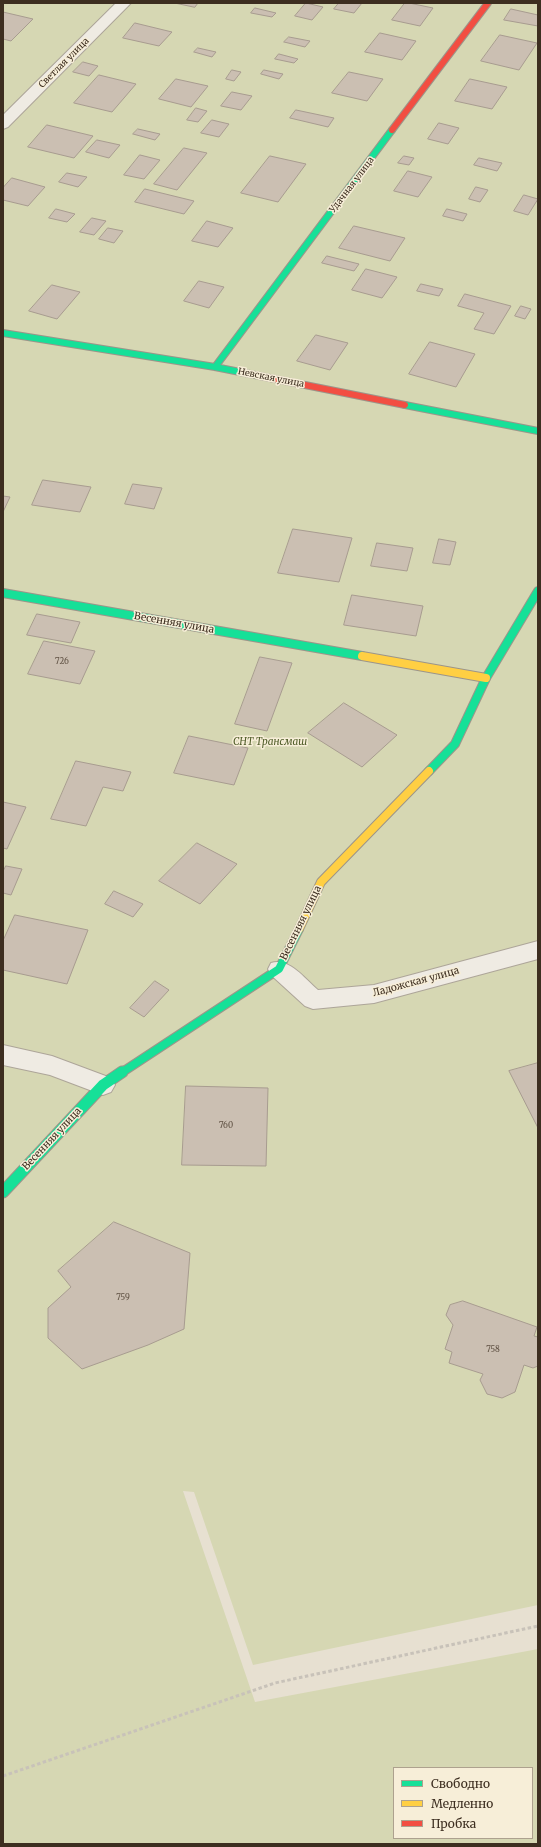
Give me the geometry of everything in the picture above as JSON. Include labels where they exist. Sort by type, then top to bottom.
[{"type":"street","name":"Светлая улица","points":[[3,124],[124,3]]},
{"type":"street","name":"Удачная улица","points":[[215,367],[488,3]]},
{"type":"street","name":"Невская улица","points":[[3,333],[215,367],[538,431]]},
{"type":"street","name":"Весенняя улица","points":[[3,1192],[103,1085],[278,969],[321,882],[456,744],[486,678],[538,591]]},
{"type":"street","name":"Весенняя улица","points":[[3,592],[486,678]]},
{"type":"street","name":"Ладожская улица","points":[[278,969],[313,1000],[374,994],[538,950]]},
{"type":"street","points":[[3,1054],[52,1066],[103,1085]]},
{"type":"path","points":[[3,1776],[275,1683],[538,1626]]},
{"type":"green space","name":"СНТ Трансмаш","points":[[3,3],[538,3],[538,1605],[253,1665],[194,1492],[183,1491],[255,1702],[538,1649],[538,1844],[3,1844]]},
{"type":"building","points":[[175,3],[198,3],[195,7]]},
{"type":"building","points":[[306,3],[323,7],[312,20],[295,16]]},
{"type":"building","points":[[339,3],[362,3],[354,13],[334,9]]},
{"type":"building","points":[[405,3],[433,8],[420,26],[392,20]]},
{"type":"building","points":[[255,8],[276,13],[272,17],[251,13]]},
{"type":"building","points":[[511,9],[538,15],[538,26],[504,20]]},
{"type":"building","points":[[3,12],[33,19],[11,41],[3,39]]},
{"type":"building","points":[[135,23],[172,32],[159,46],[123,38]]},
{"type":"building","points":[[380,33],[416,41],[402,60],[365,52]]},
{"type":"building","points":[[500,35],[537,43],[519,70],[481,61]]},
{"type":"building","points":[[289,37],[310,41],[305,47],[284,42]]},
{"type":"building","points":[[198,48],[216,52],[212,57],[194,52]]},
{"type":"building","points":[[279,54],[298,59],[294,63],[275,59]]},
{"type":"building","points":[[83,62],[98,66],[89,76],[73,72]]},
{"type":"building","points":[[232,70],[241,72],[234,81],[226,79]]},
{"type":"building","points":[[264,70],[283,74],[279,79],[261,74]]},
{"type":"building","points":[[349,72],[383,79],[367,101],[332,93]]},
{"type":"building","points":[[99,75],[136,84],[112,112],[74,103]]},
{"type":"building","points":[[176,79],[208,86],[191,107],[159,99]]},
{"type":"building","points":[[470,79],[507,87],[492,109],[455,101]]},
{"type":"building","points":[[232,92],[252,96],[241,110],[221,106]]},
{"type":"building","points":[[196,108],[207,111],[198,122],[187,120]]},
{"type":"building","points":[[296,110],[334,118],[328,127],[290,118]]},
{"type":"building","points":[[212,120],[229,124],[219,137],[201,133]]},
{"type":"building","points":[[439,123],[459,128],[448,144],[428,139]]},
{"type":"building","points":[[47,125],[93,136],[74,158],[28,147]]},
{"type":"building","points":[[138,129],[160,134],[155,140],[133,134]]},
{"type":"building","points":[[97,140],[120,145],[109,158],[86,152]]},
{"type":"building","points":[[184,148],[207,153],[177,190],[154,184]]},
{"type":"building","points":[[140,155],[160,160],[144,179],[124,175]]},
{"type":"building","points":[[270,156],[306,164],[278,202],[241,193]]},
{"type":"building","points":[[404,156],[414,158],[409,165],[398,163]]},
{"type":"building","points":[[479,158],[502,163],[497,171],[474,165]]},
{"type":"building","points":[[408,171],[432,177],[418,197],[394,191]]},
{"type":"building","points":[[67,173],[87,177],[78,187],[59,182]]},
{"type":"building","points":[[12,178],[45,187],[28,206],[3,200],[3,188]]},
{"type":"building","points":[[476,187],[488,190],[480,202],[469,199]]},
{"type":"building","points":[[145,189],[194,201],[184,214],[135,202]]},
{"type":"building","points":[[524,195],[538,199],[528,215],[514,211]]},
{"type":"building","points":[[56,209],[75,214],[67,222],[49,218]]},
{"type":"building","points":[[447,209],[467,214],[463,221],[443,216]]},
{"type":"building","points":[[92,218],[106,221],[94,235],[80,232]]},
{"type":"building","points":[[207,221],[233,228],[218,247],[192,241]]},
{"type":"building","points":[[354,226],[405,238],[390,261],[339,248]]},
{"type":"building","points":[[108,228],[123,231],[114,243],[99,239]]},
{"type":"building","points":[[327,256],[359,264],[354,271],[322,263]]},
{"type":"building","points":[[366,269],[397,277],[382,298],[352,290]]},
{"type":"building","points":[[199,281],[224,287],[209,308],[184,301]]},
{"type":"building","points":[[421,284],[443,289],[439,296],[417,291]]},
{"type":"building","points":[[52,285],[80,292],[57,319],[29,311]]},
{"type":"building","points":[[465,294],[511,306],[494,334],[474,329],[484,313],[458,306]]},
{"type":"building","points":[[521,306],[531,309],[525,319],[515,316]]},
{"type":"building","points":[[316,335],[348,343],[330,370],[297,361]]},
{"type":"building","points":[[430,342],[475,354],[456,387],[409,374]]},
{"type":"building","points":[[43,480],[91,487],[80,512],[32,505]]},
{"type":"building","points":[[133,484],[162,488],[154,509],[125,504]]},
{"type":"building","points":[[3,496],[10,497],[3,512]]},
{"type":"building","points":[[293,529],[352,538],[339,582],[278,573]]},
{"type":"building","points":[[439,539],[456,542],[450,565],[433,563]]},
{"type":"building","points":[[377,543],[413,548],[407,571],[371,566]]},
{"type":"building","points":[[352,595],[423,606],[416,636],[344,625]]},
{"type":"building","points":[[37,614],[80,622],[71,643],[27,635]]},
{"type":"building","points":[[44,641],[95,651],[80,684],[28,674]]},
{"type":"building","points":[[260,657],[292,663],[267,731],[235,724]]},
{"type":"building","points":[[344,703],[397,735],[362,767],[308,733]]},
{"type":"building","points":[[189,736],[248,748],[234,785],[174,773]]},
{"type":"building","points":[[76,761],[131,772],[123,791],[103,787],[86,826],[51,819]]},
{"type":"building","points":[[3,802],[26,807],[7,849],[3,848]]},
{"type":"building","points":[[197,843],[237,864],[200,904],[159,881]]},
{"type":"building","points":[[6,866],[22,869],[11,895],[3,893],[3,872]]},
{"type":"building","points":[[114,891],[143,904],[133,917],[105,904]]},
{"type":"building","points":[[15,915],[88,930],[67,984],[3,970],[3,941]]},
{"type":"building","points":[[155,981],[169,990],[144,1017],[130,1008]]},
{"type":"building","points":[[538,1063],[538,1128],[509,1071]]},
{"type":"building","points":[[186,1086],[268,1088],[266,1166],[182,1165]]},
{"type":"building","points":[[114,1222],[190,1253],[184,1329],[148,1345],[82,1369],[48,1338],[48,1308],[71,1287],[58,1271]]},
{"type":"building","points":[[463,1301],[537,1327],[534,1336],[538,1337],[538,1366],[533,1368],[524,1365],[515,1392],[502,1398],[487,1394],[480,1380],[483,1374],[449,1363],[452,1352],[445,1349],[453,1325],[446,1315],[450,1305]]},
{"type":"traffic: fast","points":[[215,367],[392,130]]},
{"type":"traffic: fast","points":[[3,333],[215,367],[265,377]]},
{"type":"traffic: fast","points":[[405,405],[538,431]]},
{"type":"traffic: fast","points":[[429,771],[455,744],[486,678],[538,591]]},
{"type":"traffic: fast","points":[[3,593],[362,656]]},
{"type":"traffic: fast","points":[[3,1192],[103,1085],[279,969],[299,929]]},
{"type":"traffic: slow","points":[[362,656],[486,678]]},
{"type":"traffic: slow","points":[[299,929],[321,882],[429,771]]},
{"type":"traffic: jam","points":[[392,130],[488,3]]},
{"type":"traffic: jam","points":[[265,377],[405,405]]}]
